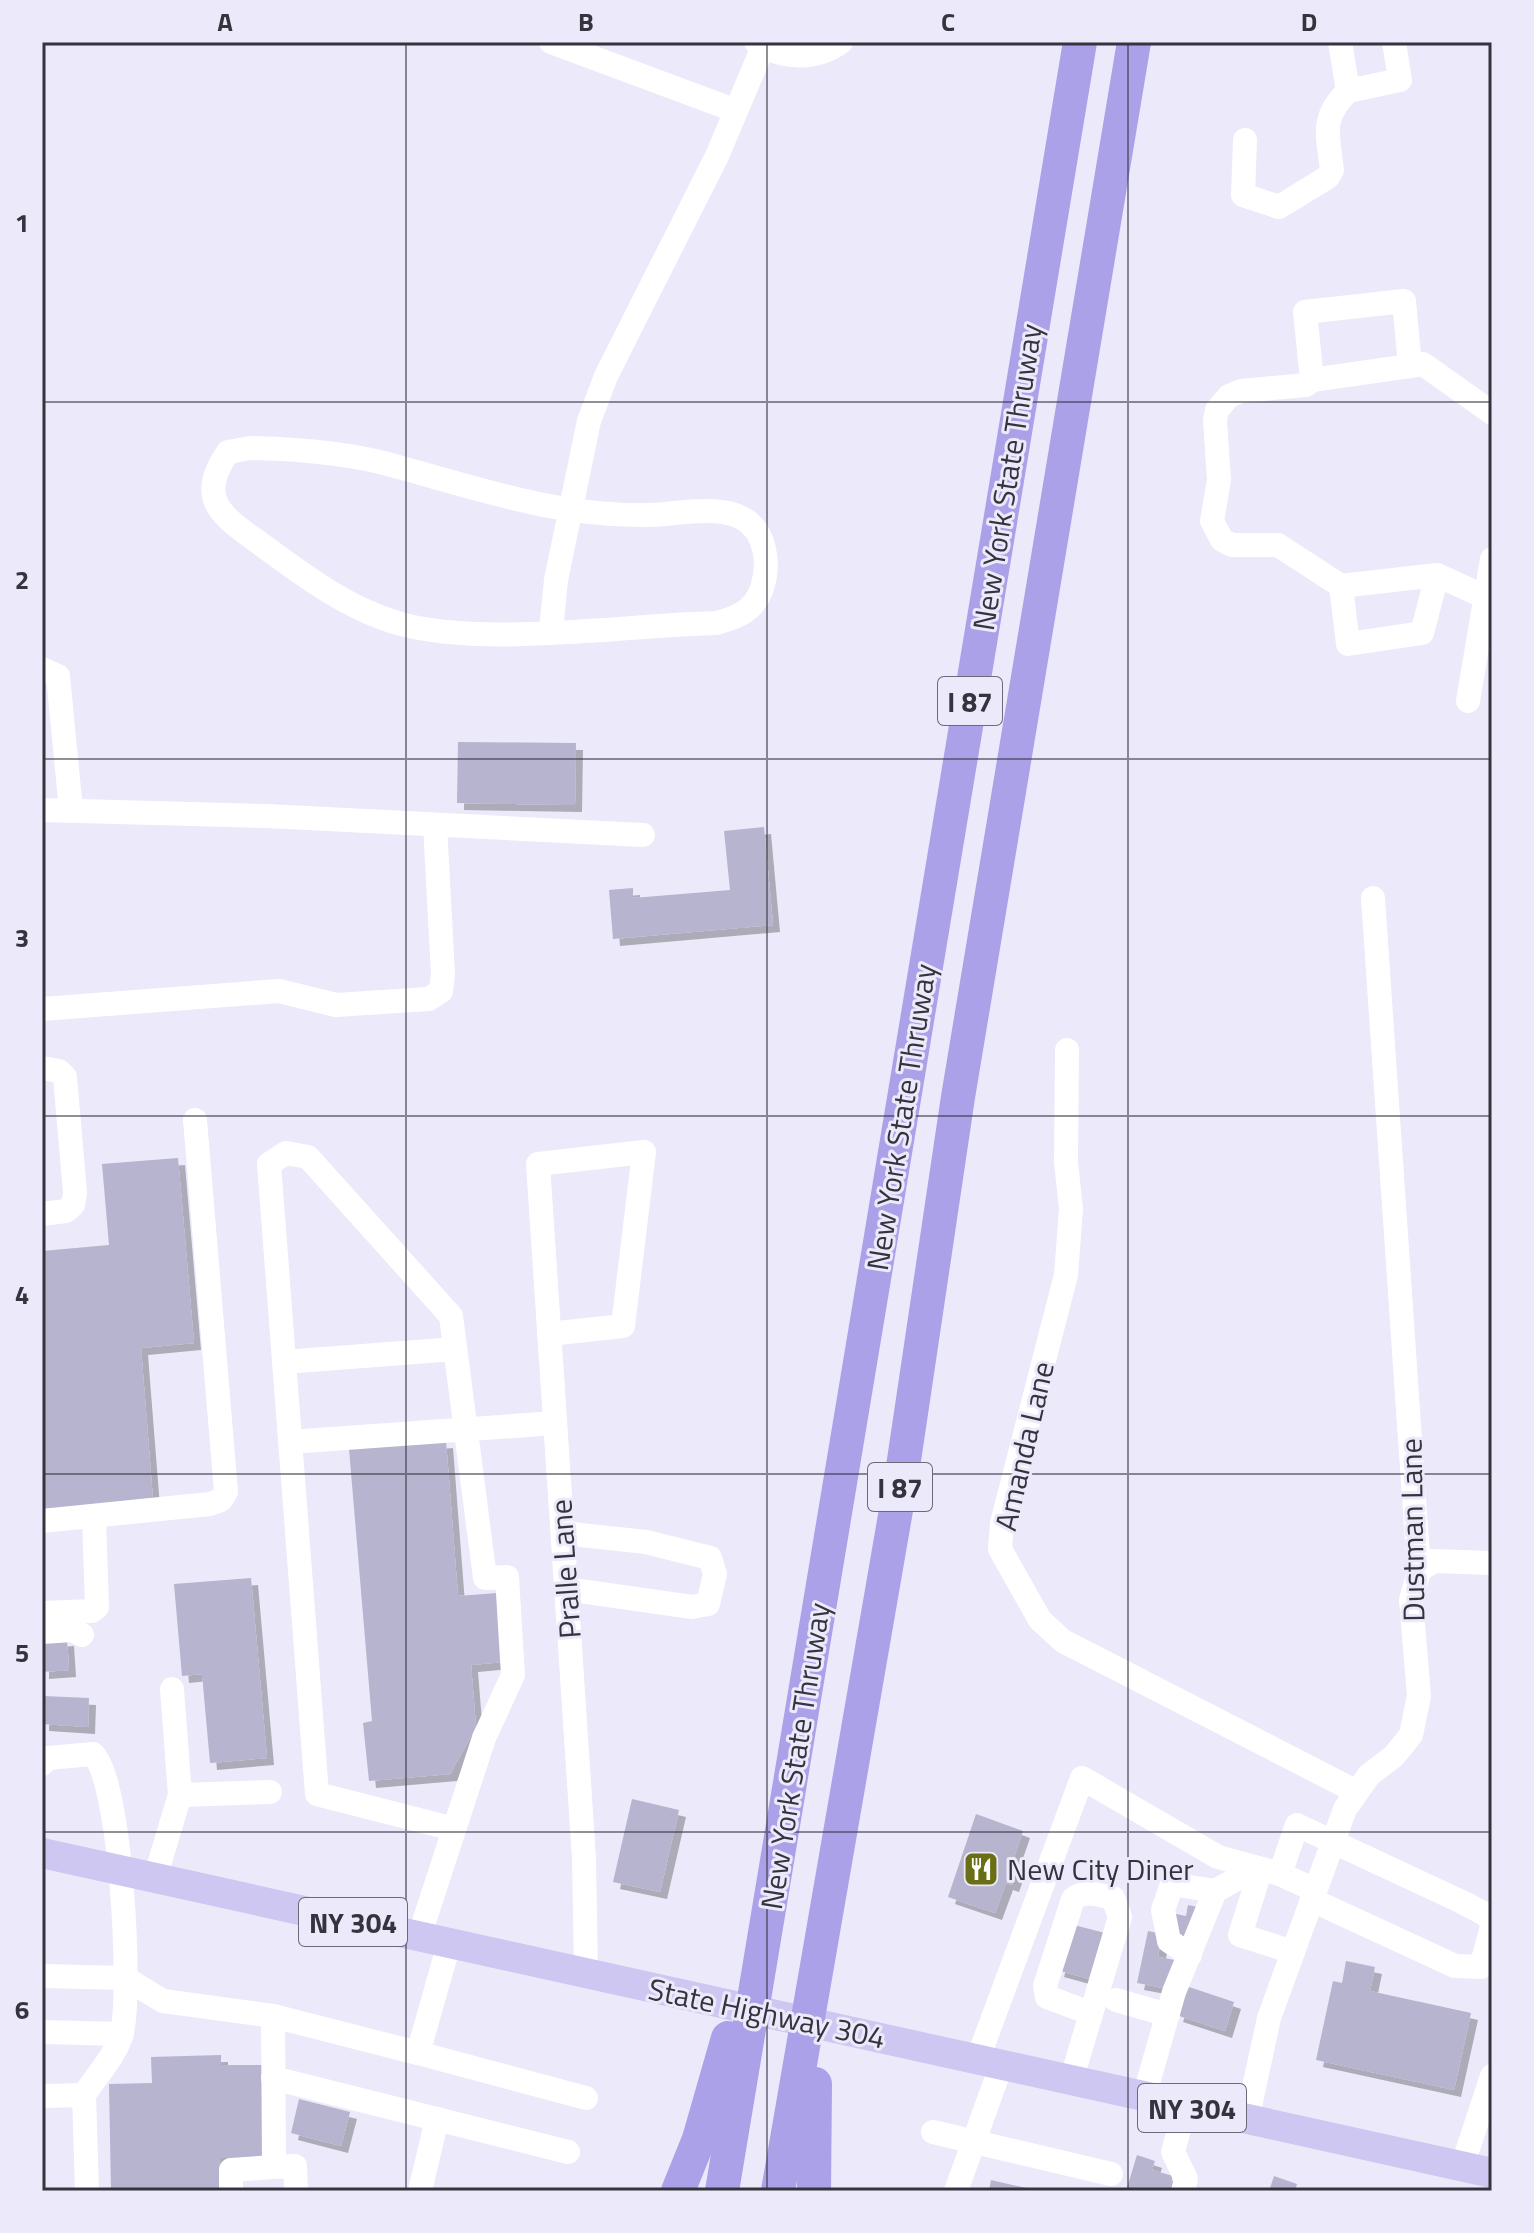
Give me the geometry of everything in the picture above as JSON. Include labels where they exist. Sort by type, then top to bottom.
[{"type":"highway","name":"New York State Thruway","points":[[722,2191],[1080,42]]},
{"type":"highway","name":"New York State Thruway","points":[[778,2191],[900,1487],[958,1097],[1134,42]]},
{"type":"highway","points":[[678,2191],[707,2115],[781,1841]]},
{"type":"highway","points":[[814,2191],[814,2096],[835,1875]]},
{"type":"main road","name":"State Highway 304","points":[[42,1853],[1492,2173]]},
{"type":"street","points":[[551,42],[734,110]]},
{"type":"street","points":[[551,631],[556,580],[589,421],[606,376],[717,156],[759,44],[791,56],[815,55],[841,42]]},
{"type":"street","points":[[1340,42],[1348,91]]},
{"type":"street","points":[[1245,140],[1243,195],[1279,207],[1328,177],[1332,170],[1327,125],[1333,105],[1348,91],[1400,80],[1394,42]]},
{"type":"street","points":[[1312,380],[1305,312],[1404,301],[1410,366]]},
{"type":"street","points":[[1489,598],[1437,575],[1341,586],[1278,545],[1232,545],[1222,540],[1212,521],[1219,480],[1215,420],[1222,401],[1241,391],[1306,385],[1312,380],[1423,364],[1492,413]]},
{"type":"street","points":[[250,448],[288,449],[380,462],[532,505],[610,516],[719,513],[741,517],[758,532],[766,574],[758,597],[742,616],[729,620],[551,631],[452,632],[401,624],[353,606],[220,514],[212,492],[216,469],[228,452],[250,448]]},
{"type":"street","points":[[1468,701],[1489,598],[1492,559]]},
{"type":"street","points":[[1341,586],[1348,644],[1422,633],[1437,575]]},
{"type":"street","points":[[42,669],[58,676],[71,810]]},
{"type":"street","points":[[42,810],[643,835]]},
{"type":"street","points":[[42,1009],[279,991],[336,1005],[429,999],[441,991],[443,974],[435,825]]},
{"type":"street","name":"Dustman Lane","points":[[1247,2120],[1260,2047],[1334,1840],[1355,1791],[1394,1756],[1411,1735],[1419,1696],[1411,1600],[1419,1571],[1373,898]]},
{"type":"street","name":"Amanda Lane","points":[[1067,1050],[1066,1162],[1071,1209],[1066,1275],[1002,1523],[1000,1549],[1040,1620],[1063,1641],[1355,1791]]},
{"type":"street","points":[[42,1068],[59,1071],[65,1077],[75,1193],[73,1205],[66,1211],[42,1214]]},
{"type":"street","points":[[42,1521],[210,1504],[221,1500],[226,1492],[195,1120]]},
{"type":"street","name":"Pralle Lane","points":[[549,1334],[623,1326],[644,1152],[538,1164],[549,1334],[555,1423],[563,1533],[584,1858],[586,1974]]},
{"type":"street","points":[[419,1937],[484,1738],[513,1675],[507,1577],[485,1578],[451,1316],[308,1157],[286,1153],[269,1164],[317,1794],[454,1829]]},
{"type":"street","points":[[284,1362],[455,1349]]},
{"type":"street","points":[[290,1442],[555,1423]]},
{"type":"street","points":[[42,1613],[92,1611],[97,1607],[94,1517]]},
{"type":"street","points":[[563,1533],[646,1542],[710,1558],[715,1574],[708,1604],[692,1607],[566,1589]]},
{"type":"street","points":[[1419,1571],[1433,1561],[1492,1563]]},
{"type":"street","points":[[42,1632],[72,1630],[82,1635]]},
{"type":"street","points":[[155,1878],[180,1795],[172,1689]]},
{"type":"street","points":[[42,1764],[48,1758],[93,1754],[101,1762],[114,1812],[125,1978],[122,2034],[84,2095],[87,2191]]},
{"type":"street","points":[[956,2191],[960,2172],[976,2140],[989,2063],[1082,1778],[1218,1857],[1262,1869],[1455,1966],[1481,1967],[1492,1926],[1487,1915],[1297,1825],[1262,1869],[1240,1935],[1293,1952]]},
{"type":"street","points":[[180,1795],[270,1792]]},
{"type":"street","points":[[1190,1955],[1169,1941],[1163,1910],[1172,1884],[1215,1891],[1262,1869]]},
{"type":"street","points":[[1144,2097],[1168,2015],[1215,1891]]},
{"type":"street","points":[[1071,2081],[1120,1917],[1113,1898],[1089,1893],[1073,1899],[1045,1986],[1047,1997],[1055,2002],[1090,2013]]},
{"type":"street","points":[[418,2053],[449,1944]]},
{"type":"street","points":[[42,1976],[125,1978],[163,2001],[273,2016],[586,2098]]},
{"type":"street","points":[[1116,2000],[1168,2015]]},
{"type":"street","points":[[273,2016],[274,2167]]},
{"type":"street","points":[[42,2032],[122,2034]]},
{"type":"street","points":[[1462,2167],[1492,2076]]},
{"type":"street","points":[[273,2078],[568,2152]]},
{"type":"street","points":[[42,2096],[84,2095]]},
{"type":"street","points":[[1183,2191],[1186,2179],[1173,2152],[1185,2107]]},
{"type":"street","points":[[420,2191],[437,2119]]},
{"type":"street","points":[[933,2132],[1111,2174]]},
{"type":"street","points":[[231,2191],[231,2170],[295,2166],[296,2191]]},
{"type":"building","points":[[458,742],[576,743],[575,805],[457,803]]},
{"type":"building","points":[[764,827],[773,925],[613,939],[609,890],[633,888],[633,898],[730,890],[724,831]]},
{"type":"building","points":[[178,1158],[194,1343],[141,1348],[153,1500],[42,1509],[42,1251],[109,1245],[102,1164]]},
{"type":"building","points":[[446,1441],[458,1596],[497,1593],[503,1662],[471,1665],[476,1727],[450,1774],[369,1781],[363,1723],[372,1721],[349,1449]]},
{"type":"building","points":[[251,1578],[267,1758],[210,1763],[202,1674],[182,1676],[174,1584]]},
{"type":"building","points":[[67,1639],[69,1670],[42,1672],[42,1641]]},
{"type":"building","points":[[43,1696],[89,1698],[88,1727],[42,1724]]},
{"type":"building","points":[[632,1799],[679,1810],[660,1892],[613,1882]]},
{"type":"building","points":[[976,1814],[1023,1831],[1013,1860],[1020,1862],[1012,1885],[1006,1883],[995,1913],[948,1897]]},
{"type":"building","points":[[1188,1905],[1202,1908],[1195,1939],[1171,1933],[1176,1914],[1186,1916]]},
{"type":"building","points":[[1070,1924],[1105,1933],[1093,1980],[1057,1970]]},
{"type":"building","points":[[1148,1931],[1162,1934],[1158,1957],[1175,1960],[1169,1989],[1137,1983]]},
{"type":"building","points":[[1346,1961],[1375,1967],[1370,1991],[1471,2013],[1454,2090],[1316,2060],[1333,1981],[1342,1983]]},
{"type":"building","points":[[1186,1986],[1234,2002],[1225,2031],[1176,2015]]},
{"type":"building","points":[[221,2055],[221,2065],[265,2065],[266,2158],[219,2158],[220,2191],[111,2191],[109,2084],[152,2083],[151,2057]]},
{"type":"building","points":[[299,2099],[350,2112],[341,2146],[291,2133]]},
{"type":"building","points":[[1137,2155],[1155,2161],[1152,2170],[1173,2176],[1169,2191],[1126,2191]]},
{"type":"building","points":[[1274,2176],[1297,2184],[1295,2191],[1269,2191]]},
{"type":"building","points":[[991,2180],[1035,2190],[1035,2191],[989,2191]]},
{"type":"place","name":"New City Diner","points":[[981,1869]]}]
